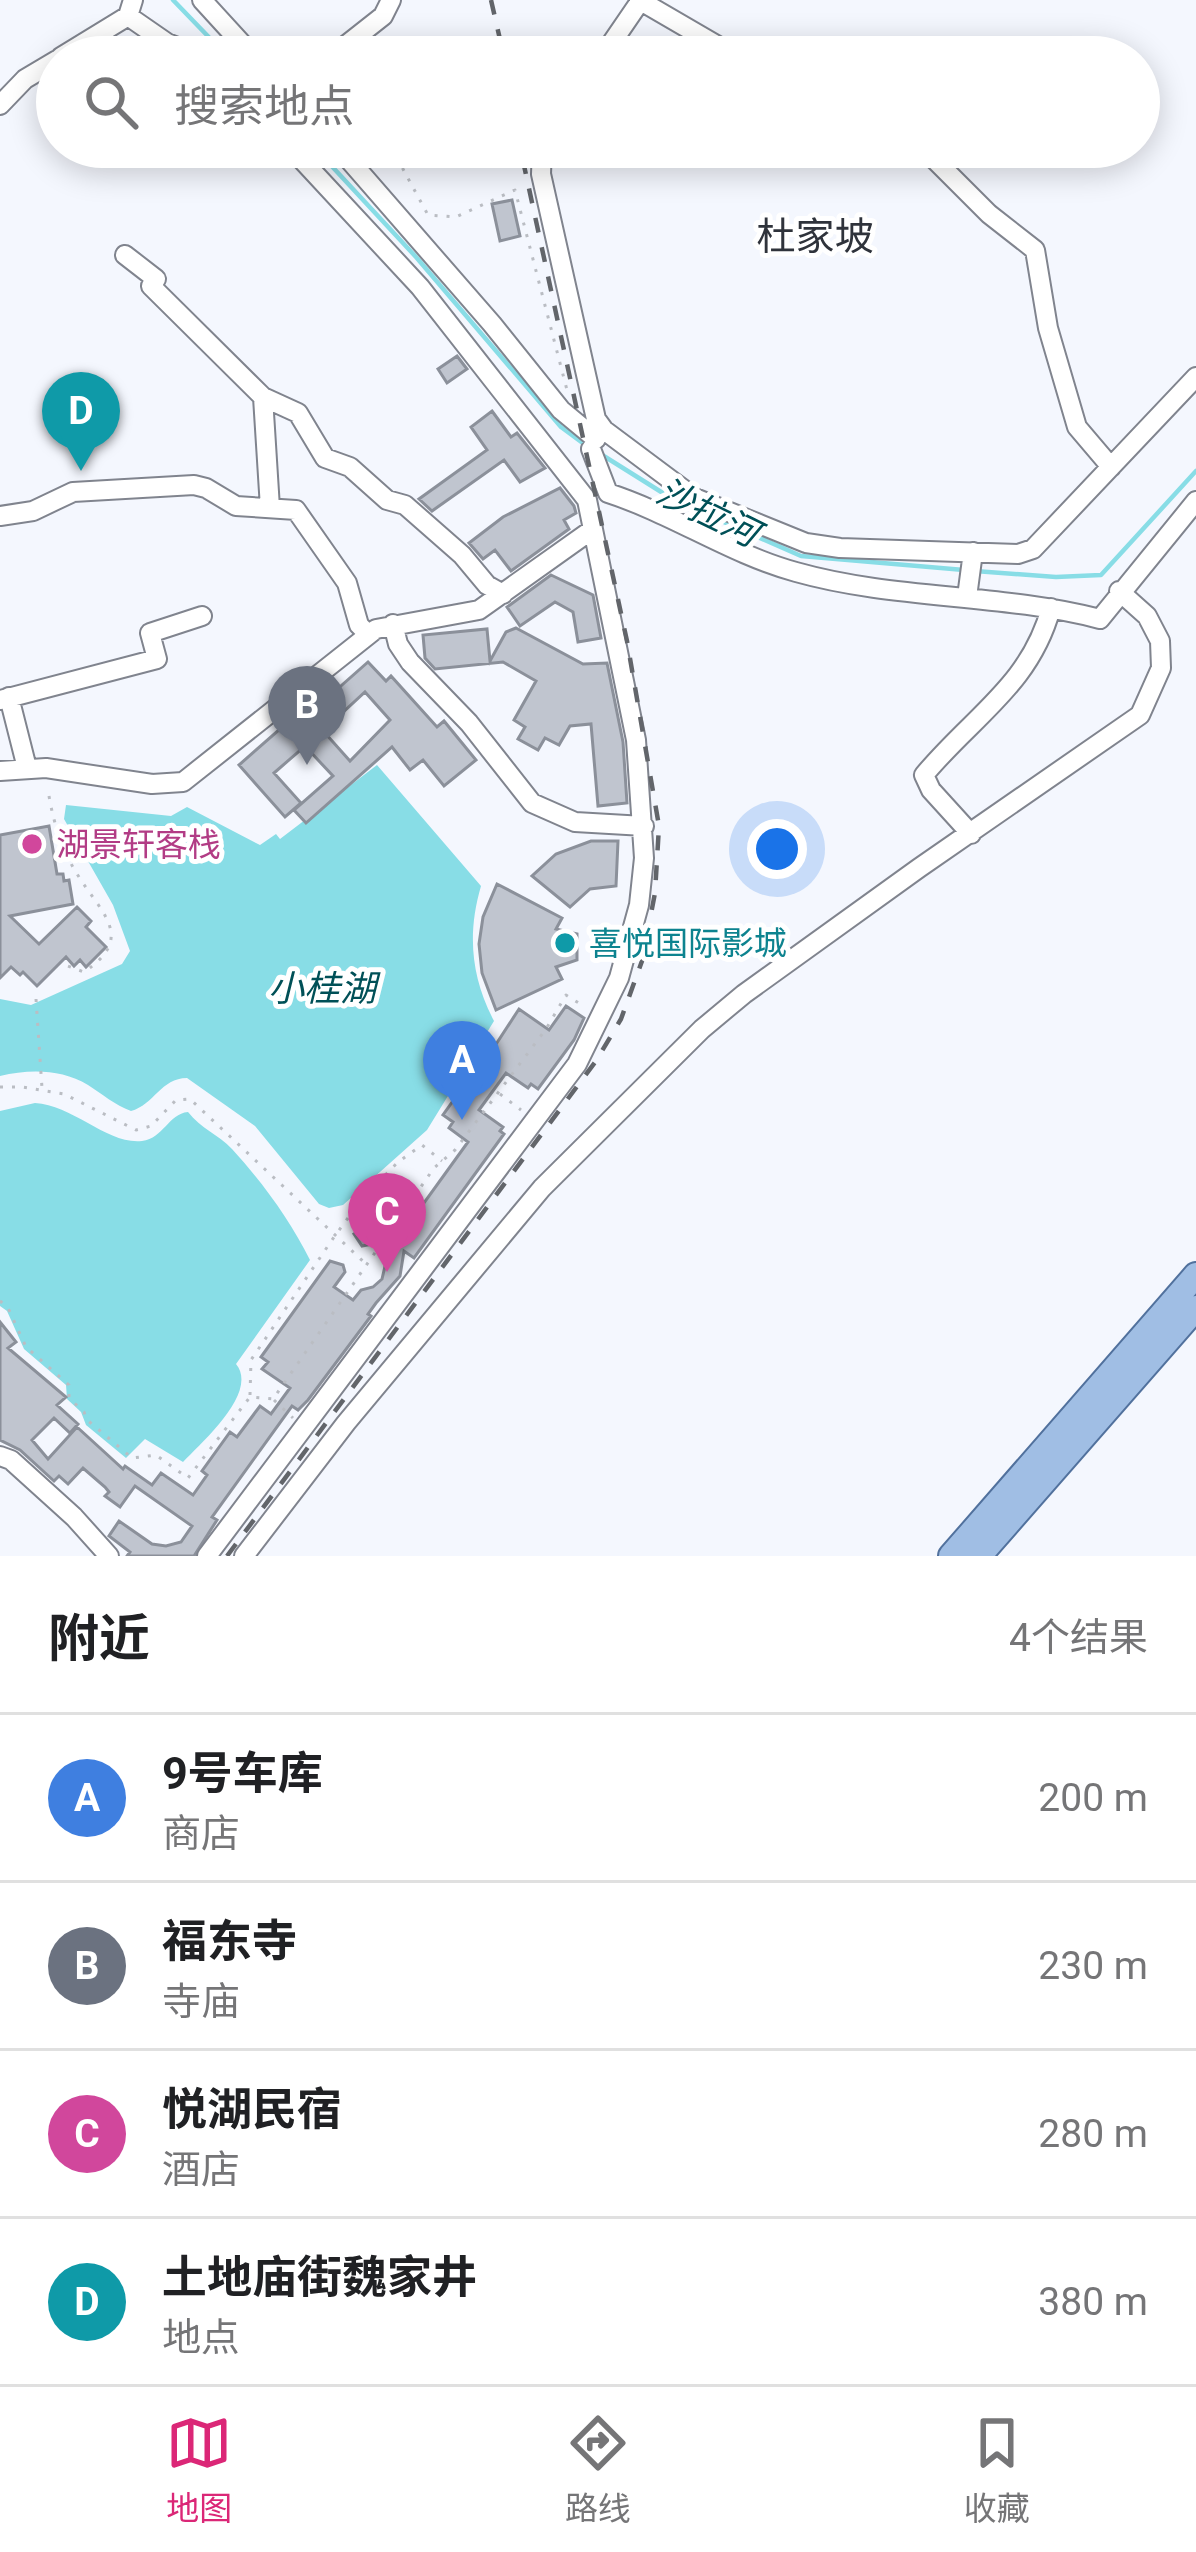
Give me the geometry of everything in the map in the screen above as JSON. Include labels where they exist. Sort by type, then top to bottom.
[{"type":"main road","points":[[979,1556],[1196,1275]]},
{"type":"main road","points":[[951,1556],[1196,1307]]},
{"type":"street","points":[[202,0],[235,36]]},
{"type":"street","points":[[357,36],[382,16],[391,0]]},
{"type":"street","points":[[616,36],[640,0],[701,36]]},
{"type":"street","points":[[91,36],[131,8],[159,36]]},
{"type":"street","points":[[0,104],[36,72]]},
{"type":"street","points":[[207,1556],[577,1064],[602,1017],[637,918],[643,882],[644,826],[636,740],[587,500],[575,472],[420,287],[310,168]]},
{"type":"street","points":[[356,168],[574,421],[695,498],[806,543],[972,555],[1033,549],[1196,377]]},
{"type":"street","points":[[541,168],[596,419],[601,481],[608,493],[794,572],[856,585],[968,593],[1100,619],[1196,501]]},
{"type":"street","points":[[943,168],[989,214],[1035,250],[1048,328],[1077,427],[1111,467]]},
{"type":"street","points":[[124,255],[156,279],[151,286],[263,397],[298,413],[325,458],[350,467],[387,500],[405,505],[462,555],[487,585],[503,594]]},
{"type":"street","points":[[263,397],[270,508]]},
{"type":"street","points":[[575,472],[597,439]]},
{"type":"street","points":[[0,516],[33,511],[73,492],[194,485],[236,506],[296,510],[347,583],[359,625],[368,634]]},
{"type":"street","points":[[0,771],[28,768],[152,784],[183,782],[368,634],[393,624],[468,614],[592,529]]},
{"type":"street","points":[[968,593],[972,555]]},
{"type":"street","points":[[244,1556],[346,1423],[570,1158],[702,1029],[744,994],[1120,730],[1147,704],[1161,668],[1160,641],[1147,616],[1119,591]]},
{"type":"street","points":[[971,834],[924,775],[1018,679],[1036,653],[1051,608]]},
{"type":"street","points":[[28,768],[5,699],[157,659],[150,633],[202,616]]},
{"type":"street","points":[[393,624],[398,644],[410,662],[469,723],[532,802],[575,822],[644,826]]},
{"type":"street","points":[[0,1456],[11,1460],[74,1517],[109,1556]]},
{"type":"path","points":[[402,168],[428,215],[456,217],[515,190],[574,421]]},
{"type":"path","points":[[50,796],[62,845],[110,925],[110,949],[102,960],[84,972],[65,965]]},
{"type":"path","points":[[273,1399],[442,1161],[547,1029],[566,995],[602,1017]]},
{"type":"path","points":[[36,999],[42,1090]]},
{"type":"path","points":[[0,1087],[64,1094],[136,1130],[151,1126],[176,1100],[190,1099],[367,1264]]},
{"type":"path","points":[[498,1093],[536,1121]]},
{"type":"path","points":[[0,1301],[26,1347],[69,1384],[69,1398],[86,1419],[132,1458],[156,1455],[188,1478],[250,1397],[251,1360],[362,1199],[422,1145],[442,1161]]},
{"type":"path","points":[[250,1397],[273,1399],[304,1428]]},
{"type":"water","name":"小桂湖","points":[[377,765],[481,886],[474,955],[480,988],[494,1021],[427,1130],[343,1205],[319,1204],[255,1126],[187,1078],[171,1082],[131,1111],[88,1085],[56,1073],[0,1076],[0,999],[31,1005],[122,964],[130,951],[113,905],[64,819],[66,805],[171,816],[187,807],[260,845],[276,834],[280,839]]},
{"type":"water","points":[[35,1103],[63,1110],[129,1141],[149,1139],[188,1112],[227,1144],[254,1175],[310,1260],[236,1364],[241,1375],[235,1402],[183,1462],[145,1439],[126,1458],[86,1425],[81,1412],[67,1399],[66,1385],[24,1349],[7,1311],[0,1306],[0,1111]]},
{"type":"building","points":[[512,200],[520,236],[500,241],[492,204]]},
{"type":"building","points":[[457,356],[467,369],[447,383],[438,369]]},
{"type":"building","points":[[492,411],[511,437],[517,433],[545,468],[520,482],[504,460],[432,511],[419,499],[487,450],[471,427]]},
{"type":"building","points":[[560,488],[576,513],[564,520],[569,529],[511,571],[495,550],[483,559],[469,543],[503,517]]},
{"type":"building","points":[[551,575],[593,595],[601,638],[578,642],[573,612],[555,602],[520,626],[507,607]]},
{"type":"building","points":[[516,628],[583,664],[607,663],[623,742],[627,803],[598,806],[591,724],[570,726],[559,745],[545,738],[538,750],[518,739],[525,727],[514,720],[536,681],[503,662],[435,669],[425,658],[423,635],[487,629],[490,661],[506,632]]},
{"type":"building","points":[[368,662],[386,681],[391,676],[437,727],[444,721],[476,760],[444,786],[423,760],[410,770],[392,747],[306,823],[294,810],[333,776],[305,746],[274,773],[301,803],[285,817],[239,765],[312,701],[317,707]],"holes":[[[365,692],[390,720],[350,761],[316,723],[335,707],[341,714]]]},
{"type":"building","points":[[49,826],[57,874],[69,880],[73,904],[10,916],[39,944],[77,907],[91,921],[86,927],[106,947],[86,967],[80,960],[74,966],[66,957],[37,986],[11,967],[0,978],[0,835]]},
{"type":"building","points":[[591,841],[618,841],[616,886],[590,889],[570,907],[532,876],[556,854]]},
{"type":"building","points":[[497,884],[562,918],[556,929],[577,934],[577,960],[556,967],[562,979],[496,1010],[482,973],[479,944],[483,917]]},
{"type":"building","points":[[566,1006],[584,1018],[574,1040],[538,1089],[506,1073],[479,1110],[503,1127],[504,1134],[414,1258],[404,1251],[400,1276],[308,1400],[298,1410],[292,1406],[212,1517],[217,1520],[194,1556],[127,1556],[130,1552],[109,1536],[119,1521],[152,1544],[166,1546],[181,1542],[192,1526],[135,1486],[120,1507],[83,1468],[68,1484],[59,1476],[54,1481],[20,1450],[0,1440],[0,1322],[16,1342],[8,1348],[66,1397],[57,1405],[78,1424],[70,1433],[54,1418],[32,1440],[48,1459],[77,1427],[123,1469],[152,1485],[161,1473],[193,1495],[207,1475],[202,1471],[230,1432],[237,1437],[260,1406],[271,1414],[290,1388],[262,1369],[268,1362],[261,1357],[330,1261],[343,1265],[345,1272],[334,1287],[353,1300],[382,1279],[386,1262],[382,1242],[362,1246],[354,1234],[395,1183],[424,1203],[468,1142],[449,1128],[453,1122],[443,1115],[519,1009],[549,1030]]},
{"type":"waterway","name":"沙拉河","points":[[173,0],[208,36]]},
{"type":"waterway","name":"沙拉河","points":[[333,168],[561,427],[584,444]]},
{"type":"waterway","name":"沙拉河","points":[[599,453],[674,500],[801,556],[964,570]]},
{"type":"waterway","name":"沙拉河","points":[[975,571],[1101,575],[1196,471]]},
{"type":"railway","points":[[491,0],[499,36]]},
{"type":"railway","points":[[227,1556],[596,1061],[621,1019],[642,961],[655,893],[659,826],[627,641],[525,168]]},
{"type":"place","name":"土地庙街魏家井","points":[[81,471]]},
{"type":"place","name":"福东寺","points":[[307,765]]},
{"type":"place","name":"湖景轩客栈","points":[[32,844]]},
{"type":"place","name":"喜悦国际影城","points":[[565,943]]},
{"type":"place","name":"9号车库","points":[[462,1120]]},
{"type":"place","name":"悦湖民宿","points":[[387,1272]]},
{"type":"district","name":"杜家坡","points":[[815,236]]}]
